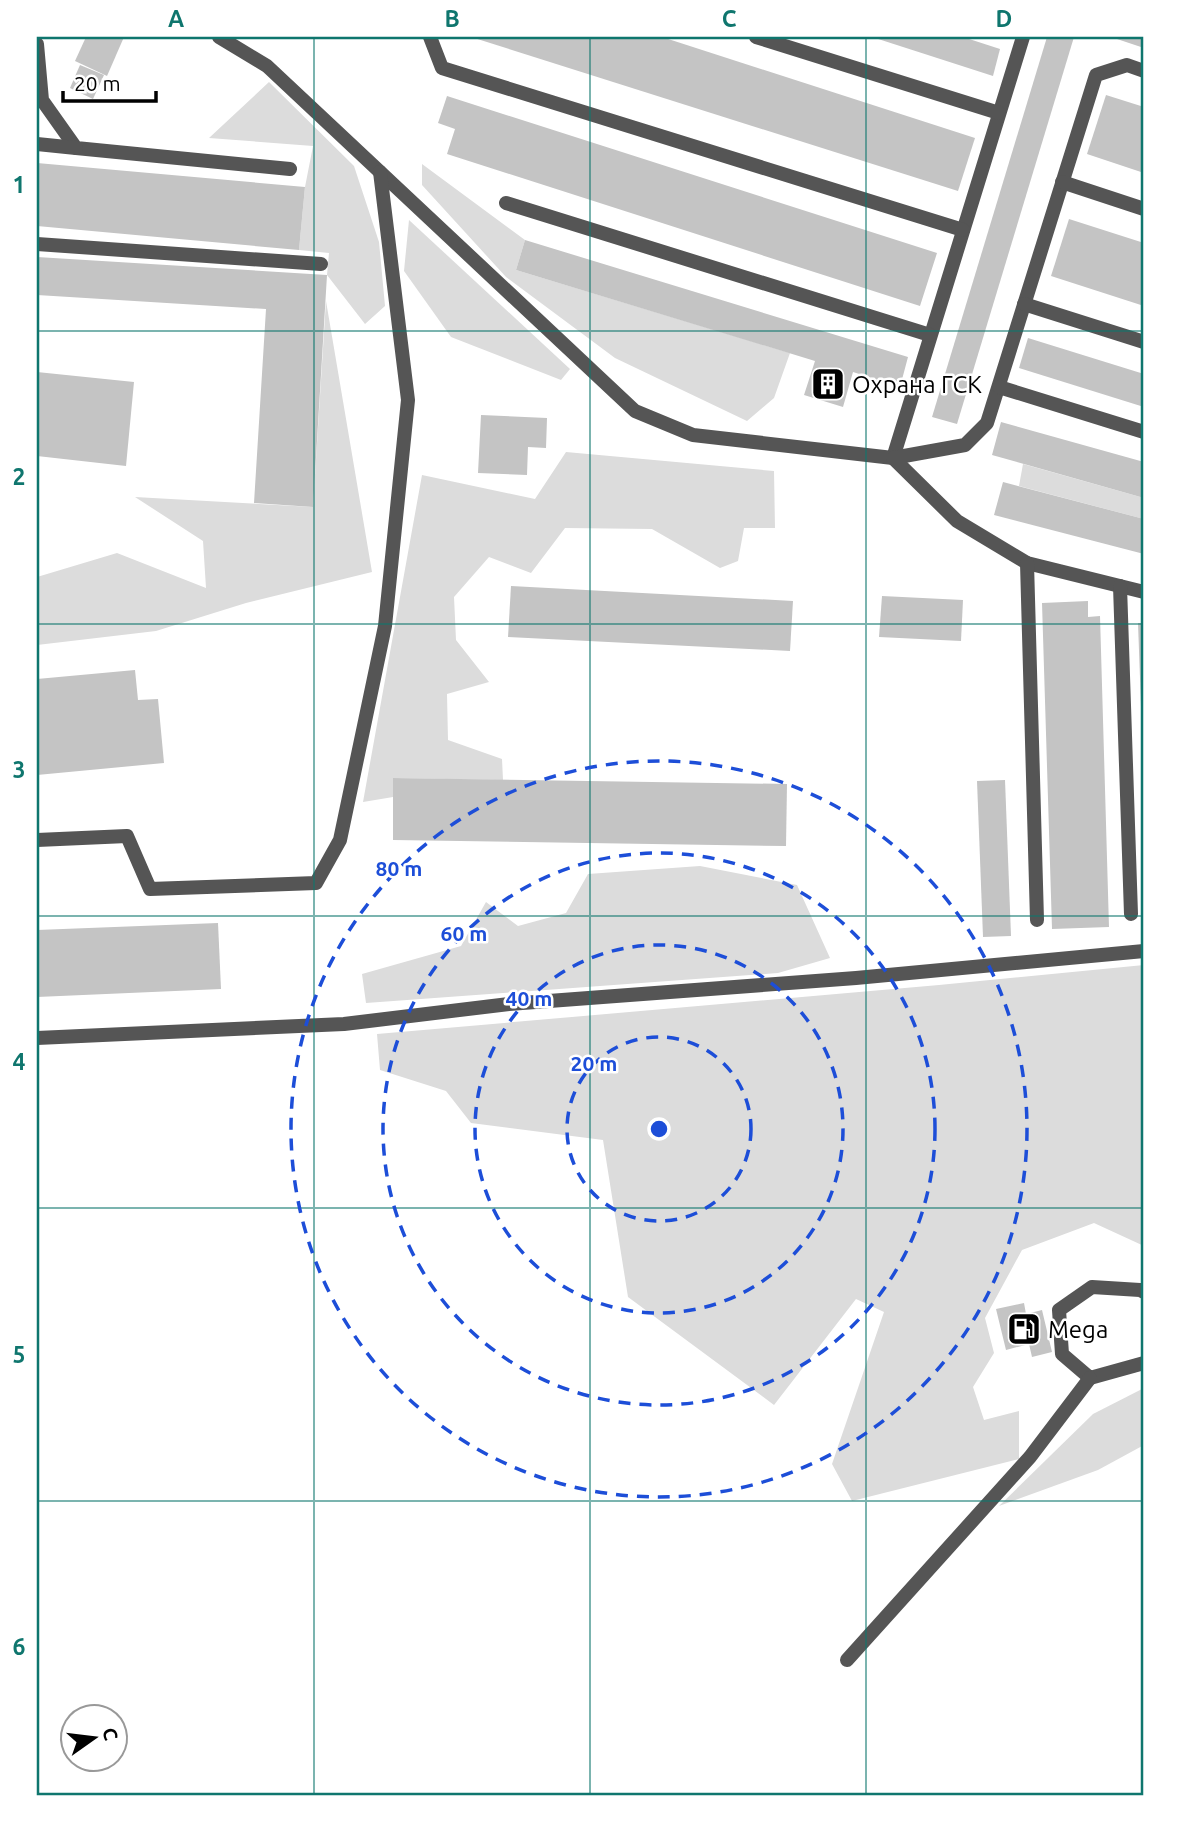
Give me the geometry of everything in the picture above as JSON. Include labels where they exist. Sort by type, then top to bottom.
[{"type":"lane","points":[[219,37],[267,65],[635,411],[693,435],[893,458],[965,445],[987,423],[1096,75],[1127,65],[1144,71]]},
{"type":"lane","points":[[430,37],[442,68],[963,230]]},
{"type":"lane","points":[[755,37],[999,113]]},
{"type":"lane","points":[[893,458],[1023,37]]},
{"type":"lane","points":[[37,44],[42,100],[76,148]]},
{"type":"lane","points":[[37,144],[290,169]]},
{"type":"lane","points":[[37,840],[127,836],[150,889],[316,883],[340,840],[385,626],[408,400],[380,172]]},
{"type":"lane","points":[[1062,182],[1144,209]]},
{"type":"lane","points":[[506,202],[930,335]]},
{"type":"lane","points":[[37,244],[321,264]]},
{"type":"lane","points":[[1024,304],[1144,342]]},
{"type":"lane","points":[[999,387],[1144,432]]},
{"type":"lane","points":[[893,458],[957,521],[1027,564],[1144,593]]},
{"type":"lane","points":[[1027,564],[1037,920]]},
{"type":"lane","points":[[1120,586],[1131,914]]},
{"type":"lane","points":[[37,1038],[344,1024],[509,1004],[856,978],[1144,951]]},
{"type":"lane","points":[[1090,1378],[1062,1354],[1059,1310],[1092,1287],[1144,1292]]},
{"type":"lane","points":[[847,1660],[1030,1457],[1090,1378],[1144,1363]]},
{"type":"shaded area","points":[[269,82],[354,166],[379,242],[385,306],[365,324],[327,275],[329,253],[299,250],[305,187],[313,146],[209,138]]},
{"type":"shaded area","points":[[422,164],[525,240],[516,270],[790,353],[774,398],[747,421],[615,358],[506,277],[422,185]]},
{"type":"shaded area","points":[[409,220],[570,369],[561,380],[451,337],[404,271]]},
{"type":"shaded area","points":[[326,301],[372,572],[246,603],[156,631],[37,645],[37,577],[117,553],[206,588],[203,541],[135,497],[313,507]]},
{"type":"shaded area","points":[[566,452],[774,471],[775,528],[744,528],[738,561],[720,568],[652,529],[565,528],[531,573],[489,557],[454,597],[456,640],[489,682],[447,694],[448,740],[502,759],[503,780],[394,778],[393,797],[363,802],[422,475],[535,499]]},
{"type":"shaded area","points":[[1023,464],[1144,498],[1144,519],[1019,486]]},
{"type":"shaded area","points":[[700,866],[797,885],[830,958],[778,973],[366,1003],[362,974],[461,946],[486,902],[518,926],[566,913],[588,874]]},
{"type":"shaded area","points":[[1144,965],[1144,1246],[1094,1223],[1022,1250],[985,1318],[994,1353],[973,1387],[984,1420],[1019,1411],[1019,1459],[852,1501],[832,1464],[884,1312],[856,1299],[774,1405],[628,1297],[603,1140],[471,1123],[446,1091],[380,1070],[377,1034]]},
{"type":"shaded area","points":[[1144,1388],[1144,1445],[1098,1470],[999,1506],[1093,1414]]},
{"type":"building","points":[[86,37],[124,37],[107,76],[75,61]]},
{"type":"building","points":[[471,37],[662,37],[975,138],[958,191]]},
{"type":"building","points":[[872,37],[963,37],[1000,49],[993,76]]},
{"type":"building","points":[[1047,37],[1074,37],[957,424],[932,417]]},
{"type":"building","points":[[1111,37],[1144,37],[1144,48]]},
{"type":"building","points":[[80,65],[104,75],[93,99],[70,88]]},
{"type":"building","points":[[1106,95],[1144,107],[1144,173],[1087,154]]},
{"type":"building","points":[[447,96],[937,253],[920,306],[447,154],[455,129],[438,123]]},
{"type":"building","points":[[37,163],[305,187],[299,250],[37,226]]},
{"type":"building","points":[[1069,219],[1144,243],[1144,306],[1051,276]]},
{"type":"building","points":[[525,240],[908,357],[900,387],[853,372],[843,407],[804,395],[815,361],[516,270]]},
{"type":"building","points":[[37,257],[327,275],[313,507],[254,503],[266,309],[37,295]]},
{"type":"building","points":[[1028,338],[1144,374],[1144,407],[1019,368]]},
{"type":"building","points":[[37,372],[134,382],[126,466],[37,456]]},
{"type":"building","points":[[481,415],[547,418],[546,448],[528,447],[527,475],[478,473]]},
{"type":"building","points":[[1001,422],[1144,462],[1144,498],[992,455]]},
{"type":"building","points":[[1003,482],[1144,519],[1144,554],[994,515]]},
{"type":"building","points":[[511,586],[793,601],[790,651],[508,637]]},
{"type":"building","points":[[882,596],[963,600],[961,641],[879,637]]},
{"type":"building","points":[[1088,601],[1088,617],[1100,616],[1109,927],[1052,929],[1042,603]]},
{"type":"building","points":[[1138,623],[1144,623],[1144,734],[1142,734]]},
{"type":"building","points":[[135,670],[138,700],[158,699],[164,763],[37,775],[37,679]]},
{"type":"building","points":[[393,778],[787,784],[786,846],[393,840]]},
{"type":"building","points":[[1005,780],[1011,936],[983,937],[977,781]]},
{"type":"building","points":[[218,923],[221,989],[37,997],[37,930]]},
{"type":"building","name":"Mega","points":[[1024,1303],[1026,1314],[1042,1310],[1052,1352],[1032,1357],[1029,1344],[1006,1350],[996,1309]]},
{"type":"place","name":"Охрана ГСК","points":[[828,384]]},
{"type":"place","name":"Mega","points":[[1024,1329]]}]
